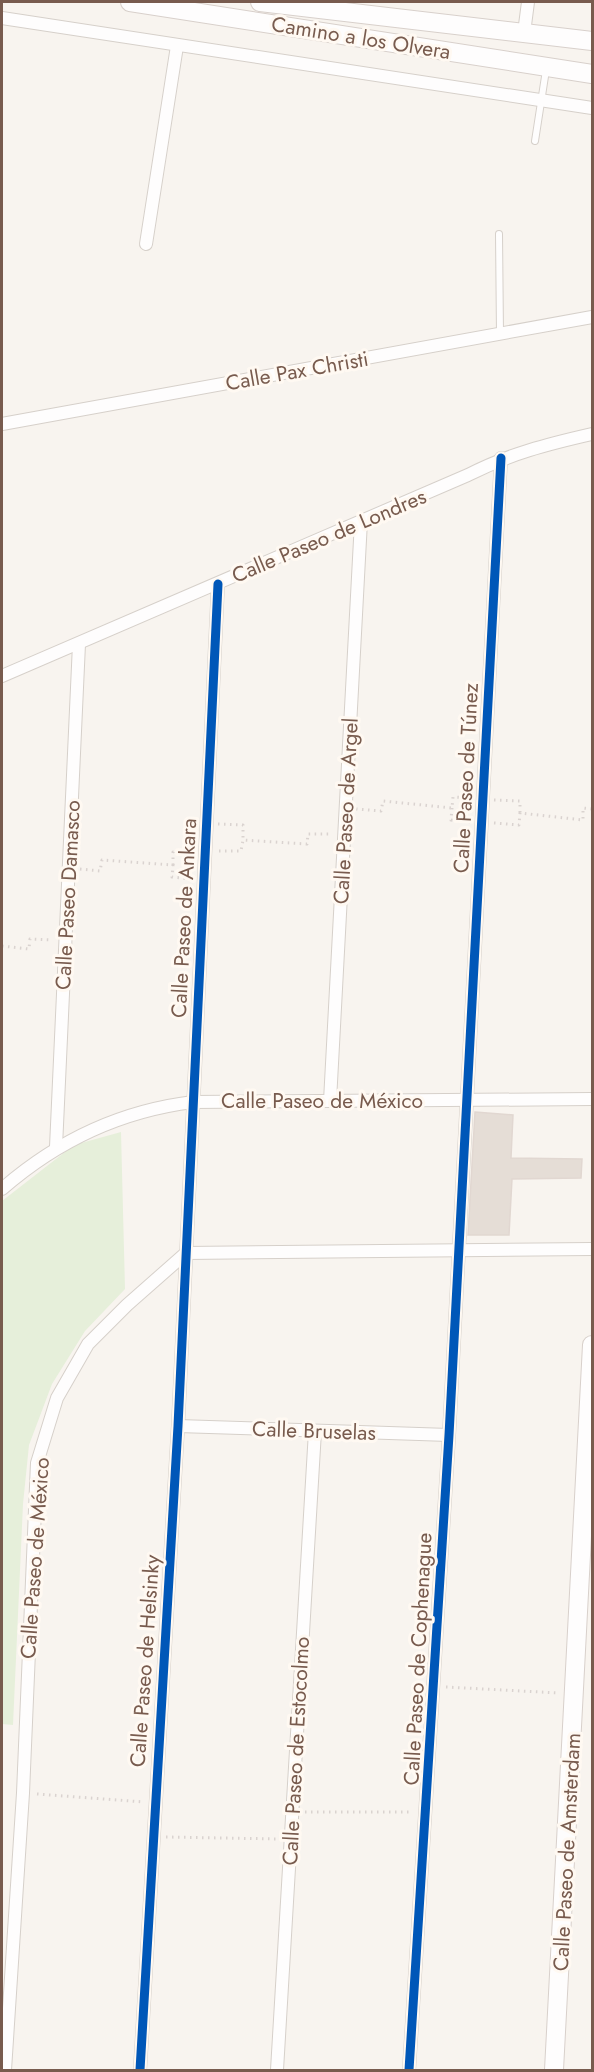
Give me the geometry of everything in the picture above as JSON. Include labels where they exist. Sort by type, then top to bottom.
[{"type":"street","name":"Camino a los Olvera","points":[[130,2],[592,74]]},
{"type":"street","name":"Camino a los Olvera","points":[[260,2],[375,9],[524,33],[592,41]]},
{"type":"street","points":[[524,33],[528,2]]},
{"type":"street","points":[[2,18],[592,108]]},
{"type":"street","points":[[146,244],[177,46]]},
{"type":"street","name":"Calle Pax Christi","points":[[2,424],[592,318]]},
{"type":"street","name":"Calle Paseo de Londres","points":[[2,676],[468,475],[501,458],[531,447],[592,434]]},
{"type":"street","name":"Calle Paseo de Túnez","points":[[458,1250],[468,1100],[501,458]]},
{"type":"street","name":"Calle Paseo de Argel","points":[[330,1101],[361,521]]},
{"type":"street","name":"Calle Paseo de Ankara","points":[[186,1253],[218,584]]},
{"type":"street","name":"Calle Paseo Damasco","points":[[56,1147],[79,644]]},
{"type":"street","name":"Calle Paseo de México","points":[[2,1190],[56,1147],[115,1120],[166,1105],[193,1102],[592,1099]]},
{"type":"street","points":[[186,1253],[592,1249]]},
{"type":"street","name":"Calle Paseo de Cophenague","points":[[409,2070],[427,1812],[458,1250]]},
{"type":"street","name":"Calle Paseo de México","points":[[5,2070],[23,1793],[37,1463],[57,1398],[88,1344],[127,1305],[186,1253]]},
{"type":"street","name":"Calle Paseo de Helsinky","points":[[140,2070],[186,1253]]},
{"type":"street","name":"Calle Paseo de Amsterdam","points":[[554,2070],[576,1693],[592,1345]]},
{"type":"street","name":"Calle Bruselas","points":[[178,1426],[449,1435]]},
{"type":"street","name":"Calle Paseo de Estocolmo","points":[[277,2070],[315,1431]]},
{"type":"lane","points":[[535,141],[547,67]]},
{"type":"lane","points":[[499,234],[500,334]]},
{"type":"path","points":[[453,797],[484,799],[520,801],[519,825],[451,820],[453,797]]},
{"type":"path","points":[[346,808],[381,811],[383,801],[452,808]]},
{"type":"path","points":[[520,813],[583,820],[584,808],[592,809]]},
{"type":"path","points":[[203,880],[172,877],[173,852],[241,851],[243,840],[243,825],[207,824]]},
{"type":"path","points":[[243,840],[307,844],[308,834],[344,835]]},
{"type":"path","points":[[69,868],[100,871],[102,860],[173,865]]},
{"type":"path","points":[[2,946],[29,949],[30,939],[66,941]]},
{"type":"path","points":[[434,1686],[576,1693]]},
{"type":"path","points":[[23,1793],[154,1803]]},
{"type":"path","points":[[292,1812],[427,1812]]},
{"type":"path","points":[[153,1836],[290,1840]]},
{"type":"green space","points":[[121,1132],[125,1289],[85,1331],[52,1384],[29,1445],[23,1504],[13,1725],[2,1724],[2,1201],[74,1145]]},
{"type":"building","points":[[475,1112],[513,1115],[511,1158],[582,1159],[581,1178],[512,1179],[509,1235],[468,1235]]},
{"type":"cycle path","points":[[409,2070],[449,1435],[501,458]]},
{"type":"cycle path","points":[[140,2070],[178,1426],[218,584]]}]
